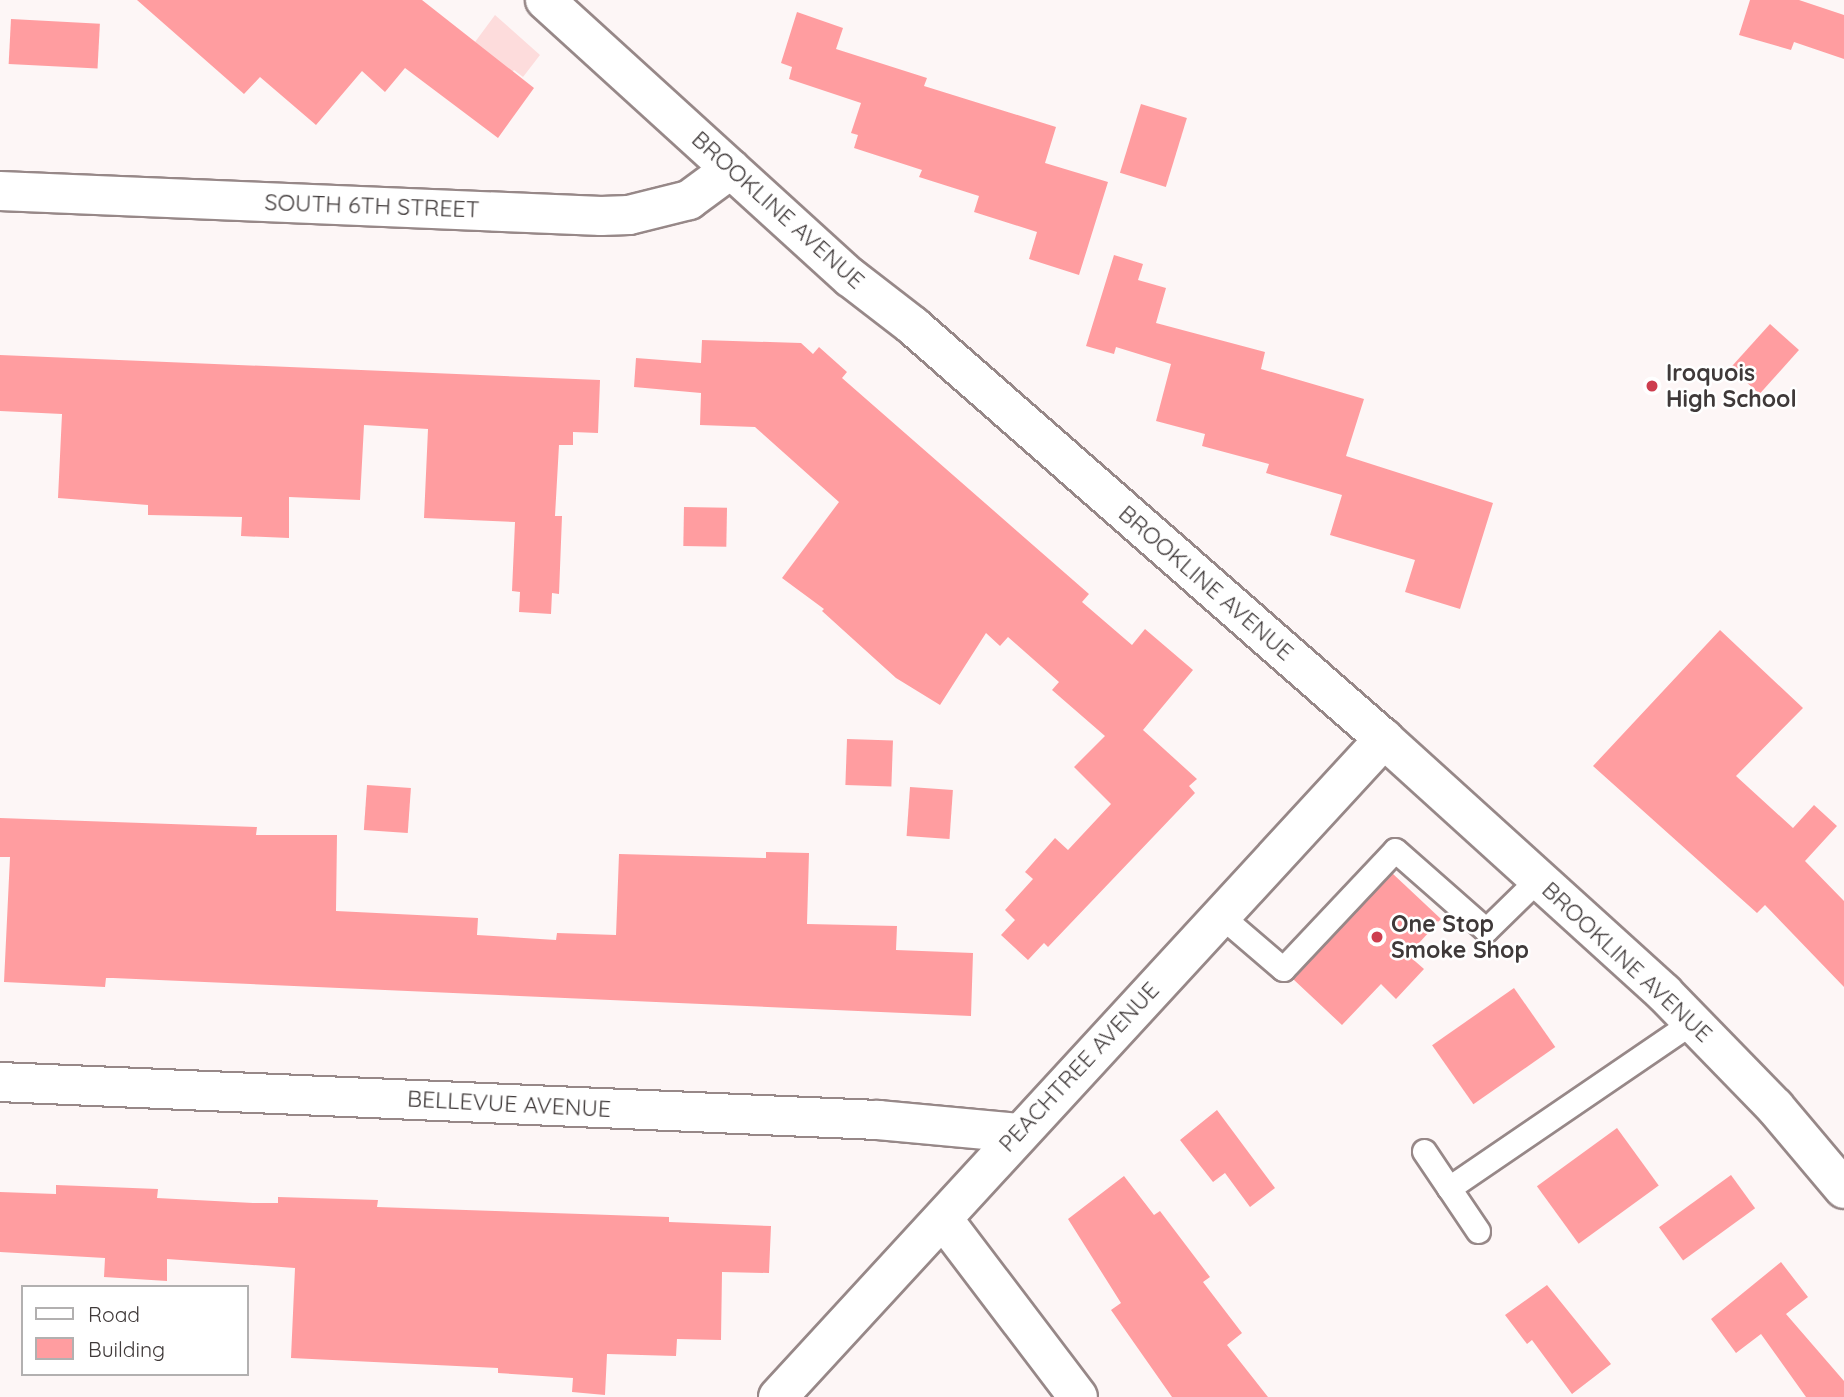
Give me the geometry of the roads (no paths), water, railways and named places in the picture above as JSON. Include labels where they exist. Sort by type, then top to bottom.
[{"type":"street","name":"BROOKLINE AVENUE","points":[[545,0],[731,169],[1384,739],[1538,879],[1692,1021],[1775,1107],[1844,1189]]},
{"type":"street","name":"SOUTH 6TH STREET","points":[[0,191],[611,215],[689,200],[731,169]]},
{"type":"street","name":"PEACHTREE AVENUE","points":[[778,1397],[943,1219],[1018,1133],[1384,739]]},
{"type":"street","name":"BELLEVUE AVENUE","points":[[0,1082],[878,1120],[1018,1133]]},
{"type":"street","points":[[943,1219],[1077,1397]]},
{"type":"lane","points":[[1220,915],[1283,969],[1395,850],[1486,930],[1538,879]]},
{"type":"lane","points":[[1449,1188],[1692,1021]]},
{"type":"lane","points":[[1424,1151],[1478,1231]]},
{"type":"place","name":"Iroquois High School","points":[[1652,386]]},
{"type":"place","name":"One Stop Smoke Shop","points":[[1377,937]]}]
